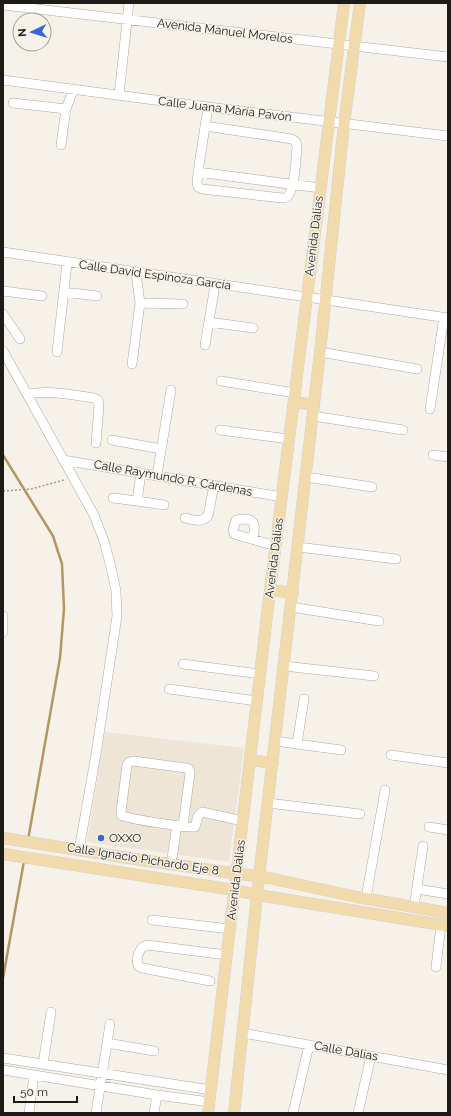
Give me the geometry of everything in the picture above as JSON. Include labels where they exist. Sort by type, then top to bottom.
[{"type":"main road","name":"Avenida Dálias","points":[[209,1108],[270,590],[344,3]]},
{"type":"main road","name":"Avenida Dálias","points":[[234,1113],[259,877],[314,411],[344,124],[360,3]]},
{"type":"main road","points":[[294,398],[314,411]]},
{"type":"main road","points":[[270,590],[293,593]]},
{"type":"main road","points":[[250,760],[273,763]]},
{"type":"main road","name":"Calle Ignacio Pichardo Eje 8","points":[[5,838],[172,865],[259,877],[414,907],[448,912]]},
{"type":"main road","name":"Calle Ignacio Pichardo Eje 8","points":[[4,854],[445,925]]},
{"type":"main road","points":[[139,875],[141,860]]},
{"type":"street","points":[[119,95],[129,3]]},
{"type":"street","name":"Avenida Manuel Morelos","points":[[3,5],[448,57]]},
{"type":"street","name":"Calle Juana María Pavón","points":[[3,80],[448,136]]},
{"type":"street","points":[[61,145],[66,109],[73,90]]},
{"type":"street","points":[[13,103],[66,109]]},
{"type":"street","points":[[205,126],[292,139],[296,142],[297,147],[292,185],[288,195],[285,198],[282,198],[202,189],[198,187],[198,172],[205,126],[208,107]]},
{"type":"street","points":[[198,172],[320,188]]},
{"type":"street","name":"Calle David Espinoza García","points":[[3,252],[136,273],[326,299]]},
{"type":"street","points":[[57,352],[67,262]]},
{"type":"street","points":[[132,364],[140,302],[136,273]]},
{"type":"street","points":[[205,345],[215,284]]},
{"type":"street","points":[[3,291],[42,296]]},
{"type":"street","points":[[64,292],[97,296]]},
{"type":"street","points":[[326,299],[446,318],[430,409]]},
{"type":"street","points":[[140,302],[183,304]]},
{"type":"street","points":[[3,314],[20,339]]},
{"type":"street","points":[[209,322],[252,328]]},
{"type":"street","points":[[3,352],[94,515],[104,541],[116,591],[117,616],[96,754],[79,850]]},
{"type":"street","points":[[320,352],[417,370]]},
{"type":"street","points":[[221,381],[294,398]]},
{"type":"street","points":[[157,476],[171,390]]},
{"type":"street","points":[[27,394],[52,392],[94,398],[98,400],[99,406],[96,443]]},
{"type":"street","points":[[314,411],[404,430]]},
{"type":"street","points":[[220,430],[289,440]]},
{"type":"street","points":[[112,440],[161,449]]},
{"type":"street","points":[[432,455],[448,458]]},
{"type":"street","name":"Calle Raymundo R. Cárdenas","points":[[63,460],[282,497]]},
{"type":"street","points":[[136,501],[141,473]]},
{"type":"street","points":[[306,477],[372,487]]},
{"type":"street","points":[[185,518],[202,521],[208,516],[214,485]]},
{"type":"street","points":[[112,498],[164,505]]},
{"type":"street","points":[[253,538],[276,546]]},
{"type":"street","points":[[298,547],[396,560]]},
{"type":"street","points":[[291,607],[380,621]]},
{"type":"street","points":[[3,616],[3,632]]},
{"type":"street","points":[[184,664],[260,674]]},
{"type":"street","points":[[284,666],[374,676]]},
{"type":"street","points":[[169,689],[257,701]]},
{"type":"street","points":[[297,744],[304,699]]},
{"type":"street","points":[[276,741],[341,750]]},
{"type":"street","points":[[391,755],[448,763]]},
{"type":"street","points":[[172,865],[180,826],[190,773],[189,769],[133,761],[129,762],[127,765],[121,815],[125,817],[180,826],[195,827],[198,816],[202,812],[243,821]]},
{"type":"street","points":[[366,898],[385,790]]},
{"type":"street","points":[[268,803],[360,814]]},
{"type":"street","points":[[429,827],[448,830]]},
{"type":"street","points":[[414,907],[423,846]]},
{"type":"street","points":[[417,889],[448,894]]},
{"type":"street","points":[[152,920],[230,929]]},
{"type":"street","points":[[436,967],[445,925]]},
{"type":"street","points":[[210,981],[142,968],[138,966],[137,962],[140,950],[143,946],[147,945],[227,954]]},
{"type":"street","points":[[43,1064],[51,1012]]},
{"type":"street","points":[[96,1113],[110,1024]]},
{"type":"street","name":"Calle Dalias","points":[[243,1033],[448,1070]]},
{"type":"street","points":[[107,1043],[154,1051]]},
{"type":"street","points":[[293,1113],[309,1045]]},
{"type":"street","points":[[358,1113],[371,1056]]},
{"type":"street","points":[[6,1059],[211,1090]]},
{"type":"street","points":[[4,1070],[157,1095],[209,1108]]},
{"type":"street","points":[[29,1113],[34,1075]]},
{"type":"street","points":[[154,1113],[157,1095]]},
{"type":"path","points":[[3,491],[31,489],[73,477]]},
{"type":"shaded area","points":[[105,732],[244,748],[229,862],[87,842]]},
{"type":"waterway","points":[[3,455],[53,536],[62,564],[64,609],[60,658],[28,840]]},
{"type":"waterway","points":[[3,978],[24,861]]},
{"type":"place","name":"OXXO","points":[[101,838]]}]
